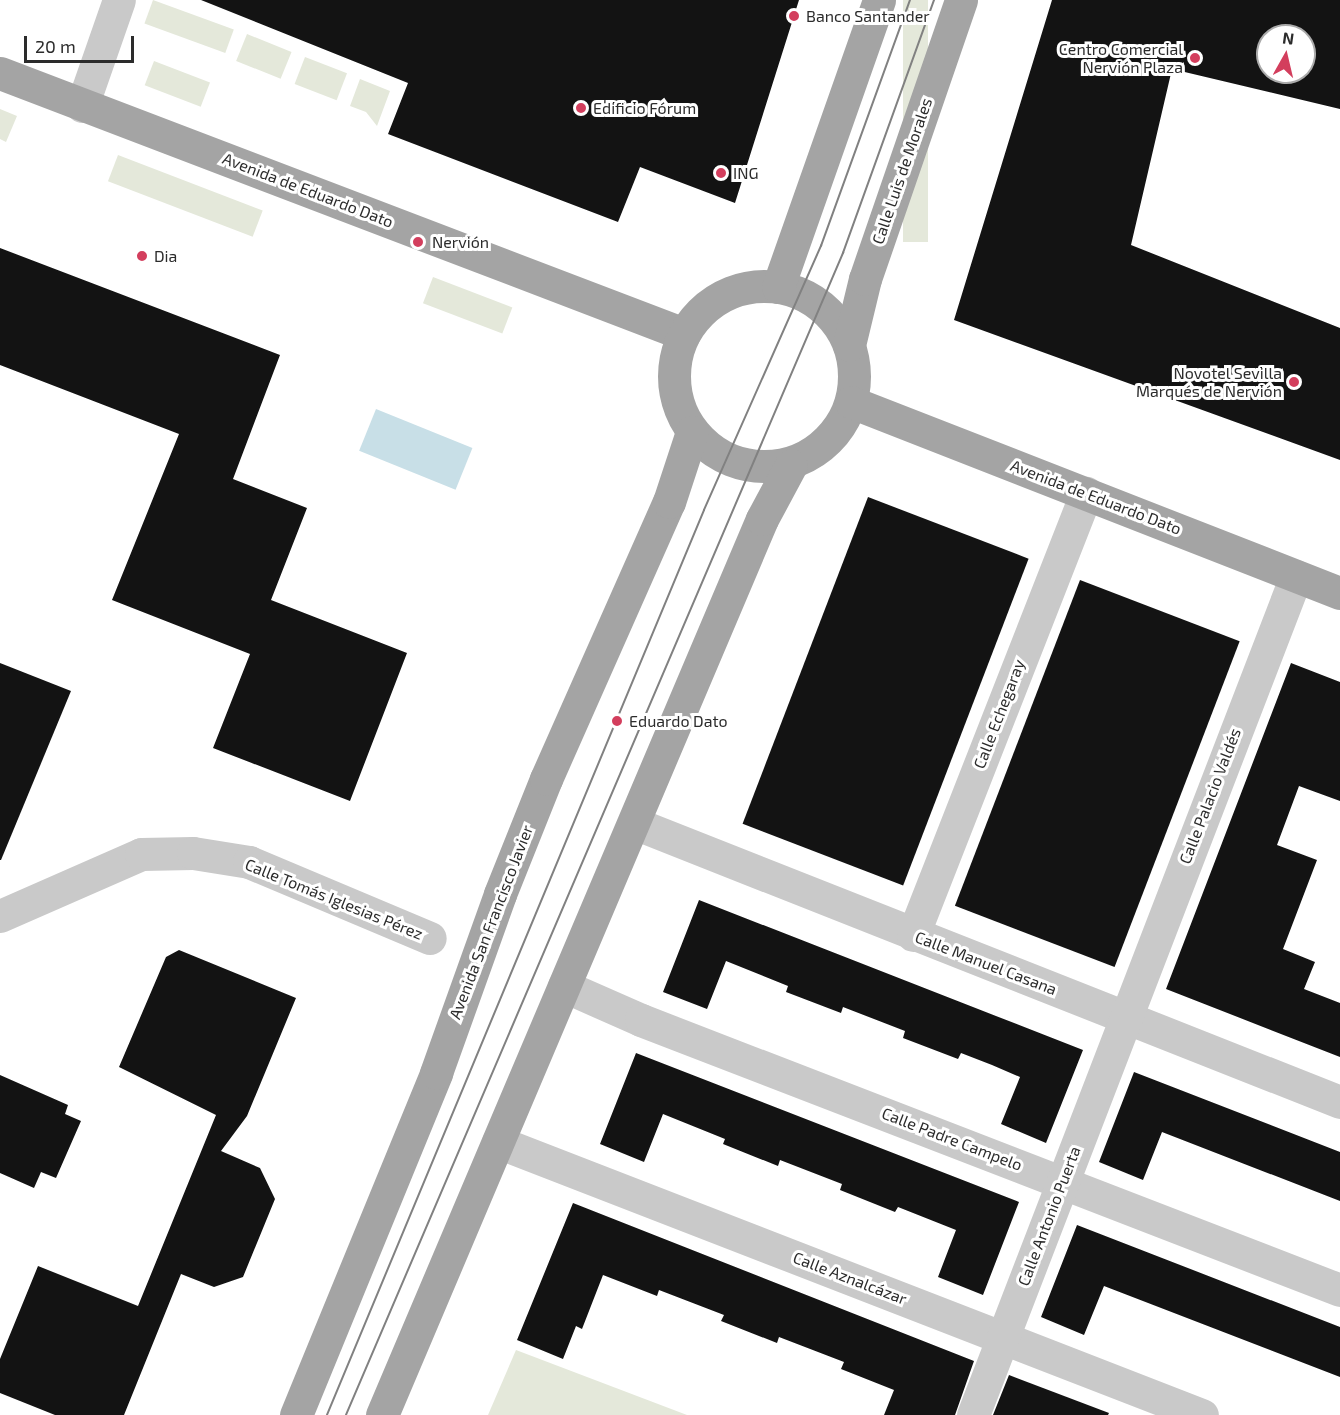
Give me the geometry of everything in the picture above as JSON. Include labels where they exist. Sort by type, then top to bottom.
[{"type":"main road","points":[[778,286],[879,0]]},
{"type":"main road","name":"Calle Luis de Morales","points":[[849,345],[865,279],[961,0]]},
{"type":"main road","name":"Avenida de Eduardo Dato","points":[[0,73],[684,334]]},
{"type":"main road","points":[[778,286],[820,305],[838,323],[849,345],[855,373],[851,402],[840,425],[824,445],[791,465],[755,467],[708,447],[692,432],[675,392],[674,363],[684,334],[700,312],[723,295],[750,287],[778,286]]},
{"type":"main road","name":"Avenida de Eduardo Dato","points":[[851,402],[1340,593]]},
{"type":"main road","name":"Avenida San Francisco Javier","points":[[296,1415],[436,1073],[546,779],[669,502],[692,432]]},
{"type":"main road","points":[[382,1415],[762,519],[791,465]]},
{"type":"street","points":[[82,106],[119,0]]},
{"type":"street","name":"Calle Echegaray","points":[[913,935],[1086,493]]},
{"type":"street","name":"Calle Palacio Valdés","points":[[1125,1017],[1296,576]]},
{"type":"street","name":"Calle Manuel Casana","points":[[634,823],[1340,1102]]},
{"type":"street","name":"Calle Tomás Iglesias Pérez","points":[[0,916],[141,854],[193,853],[249,862],[430,938]]},
{"type":"street","name":"Calle Padre Campelo","points":[[564,986],[652,1024],[1340,1290]]},
{"type":"street","name":"Calle Antonio Puerta","points":[[973,1415],[1125,1017]]},
{"type":"street","name":"Calle Aznalcázar","points":[[498,1143],[1003,1336],[1202,1415]]},
{"type":"shaded area","points":[[153,0],[234,29],[225,53],[144,23]]},
{"type":"shaded area","points":[[903,0],[928,0],[928,242],[903,242]]},
{"type":"shaded area","points":[[247,34],[292,52],[281,79],[236,61]]},
{"type":"shaded area","points":[[305,57],[347,73],[337,100],[295,84]]},
{"type":"shaded area","points":[[154,61],[210,83],[201,107],[145,85]]},
{"type":"shaded area","points":[[360,79],[390,91],[377,126],[366,112],[350,106]]},
{"type":"shaded area","points":[[0,109],[17,116],[6,142],[0,139]]},
{"type":"shaded area","points":[[118,155],[263,211],[253,237],[108,181]]},
{"type":"shaded area","points":[[433,277],[512,307],[502,334],[423,303]]},
{"type":"shaded area","points":[[516,1350],[687,1415],[488,1415]]},
{"type":"water","points":[[376,409],[472,448],[456,490],[359,451]]},
{"type":"building","name":"Edificio Fórum","points":[[201,0],[799,0],[735,203],[640,167],[618,222],[388,134],[408,83]]},
{"type":"building","points":[[1052,0],[1340,0],[1340,109],[1172,69],[1131,245],[1340,328],[1340,460],[954,320]]},
{"type":"building","points":[[0,248],[280,355],[233,479],[307,508],[271,600],[407,653],[350,801],[213,748],[250,654],[112,600],[179,434],[0,365]]},
{"type":"building","points":[[868,497],[1029,559],[903,885],[743,824]]},
{"type":"building","points":[[1080,580],[1240,641],[1115,967],[955,906]]},
{"type":"building","points":[[0,663],[71,691],[1,860],[0,860]]},
{"type":"building","points":[[1291,663],[1340,682],[1340,801],[1299,786],[1277,845],[1317,860],[1283,949],[1315,962],[1304,989],[1340,1003],[1340,1057],[1166,989]]},
{"type":"building","points":[[699,900],[1083,1050],[1046,1143],[1001,1124],[1020,1077],[992,1065],[961,1053],[958,1059],[903,1038],[905,1031],[843,1007],[841,1013],[786,992],[788,986],[726,961],[707,1009],[663,992]]},
{"type":"building","points":[[179,950],[296,998],[247,1116],[221,1151],[260,1168],[275,1199],[243,1277],[214,1287],[181,1274],[124,1415],[55,1415],[0,1393],[0,1359],[38,1266],[138,1306],[216,1115],[119,1067],[166,957]]},
{"type":"building","points":[[636,1053],[1019,1202],[983,1295],[938,1277],[956,1230],[898,1207],[895,1212],[840,1190],[842,1184],[780,1160],[778,1166],[723,1144],[725,1139],[663,1114],[644,1162],[600,1144]]},
{"type":"building","points":[[1134,1072],[1340,1152],[1340,1201],[1162,1132],[1143,1180],[1099,1162]]},
{"type":"building","points":[[0,1075],[68,1105],[65,1114],[81,1121],[56,1178],[41,1172],[34,1188],[0,1173]]},
{"type":"building","points":[[573,1203],[974,1361],[955,1415],[884,1415],[894,1390],[841,1369],[844,1362],[779,1337],[777,1343],[721,1321],[724,1315],[659,1290],[657,1296],[603,1275],[582,1329],[576,1326],[563,1359],[517,1340]]},
{"type":"building","points":[[1077,1225],[1340,1327],[1340,1377],[1104,1286],[1084,1335],[1041,1317]]},
{"type":"building","points":[[1009,1375],[1109,1413],[1108,1415],[993,1415]]},
{"type":"tram line","points":[[327,1415],[704,510],[821,246],[910,0]]},
{"type":"tram line","points":[[346,1415],[843,253],[934,0]]},
{"type":"place","name":"Banco Santander","points":[[794,16]]},
{"type":"place","name":"Centro Comercial Nervión Plaza","points":[[1195,58]]},
{"type":"place","name":"Edificio Fórum","points":[[581,108]]},
{"type":"place","name":"ING","points":[[721,173]]},
{"type":"place","name":"Nervión","points":[[418,242]]},
{"type":"place","name":"Dia","points":[[142,256]]},
{"type":"place","name":"Novotel Sevilla Marqués de Nervión","points":[[1294,382]]},
{"type":"place","name":"Eduardo Dato","points":[[617,721]]}]
